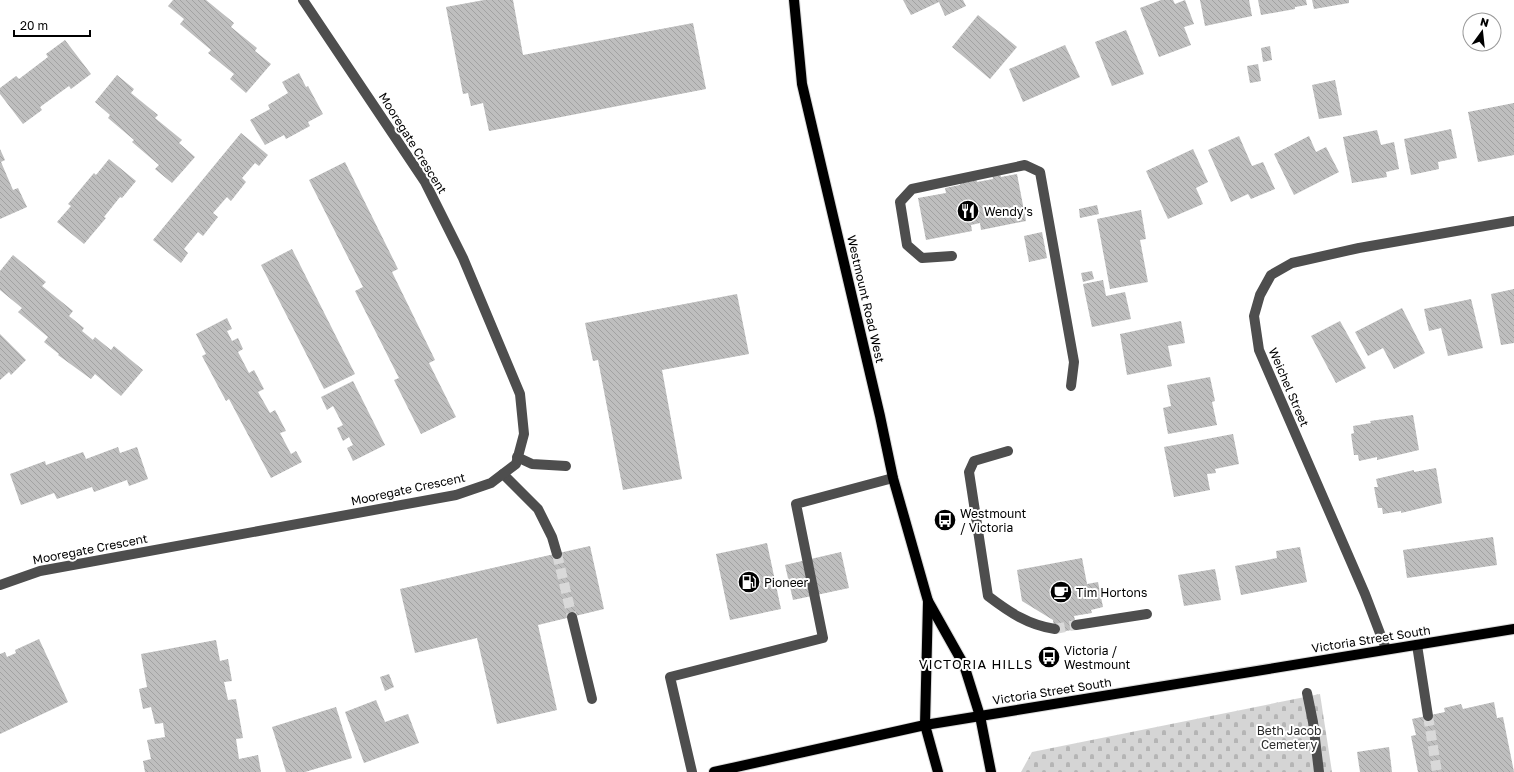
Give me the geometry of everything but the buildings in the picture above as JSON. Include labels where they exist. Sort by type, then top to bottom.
[{"type":"main road","name":"Westmount Road West","points":[[794,0],[802,84],[880,416],[893,478],[928,601],[964,665],[980,716],[991,772]]},
{"type":"main road","name":"Westmount Road West","points":[[928,601],[925,725],[938,772]]},
{"type":"main road","name":"Victoria Street South","points":[[714,772],[925,725],[1514,629]]},
{"type":"street","name":"Mooregate Crescent","points":[[0,585],[40,571],[456,494],[491,483],[516,464],[524,434],[520,394],[463,258],[424,182],[303,0]]},
{"type":"street","points":[[952,256],[922,258],[907,245],[900,202],[912,189],[1025,165],[1040,172],[1074,362],[1071,386]]},
{"type":"street","name":"Weichel Street","points":[[1386,649],[1365,594],[1259,350],[1254,316],[1260,295],[1271,275],[1292,263],[1358,248],[1514,221]]},
{"type":"street","points":[[1008,452],[974,461],[969,472],[988,596],[1013,615],[1039,627],[1054,629]]},
{"type":"street","points":[[518,457],[532,464],[566,466]]},
{"type":"street","points":[[503,474],[538,509],[552,537],[556,554]]},
{"type":"street","points":[[692,772],[670,677],[823,638],[796,504],[893,478]]},
{"type":"street","points":[[1076,625],[1147,614]]},
{"type":"street","points":[[572,617],[592,699]]},
{"type":"street","points":[[1417,645],[1428,716]]},
{"type":"street","points":[[1307,693],[1313,722],[1319,772]]},
{"type":"green space","name":"Beth Jacob Cemetery","points":[[1320,694],[1332,772],[1021,772],[1032,752]]},
{"type":"tunnel","points":[[557,554],[572,617]]},
{"type":"tunnel","points":[[1055,629],[1076,625]]},
{"type":"tunnel","points":[[1428,716],[1437,772]]},
{"type":"place","name":"Wendy's","points":[[968,211]]},
{"type":"place","name":"Westmount / Victoria","points":[[945,520]]},
{"type":"place","name":"Pioneer","points":[[749,582]]},
{"type":"place","name":"Tim Hortons","points":[[1061,592]]},
{"type":"place","name":"Victoria / Westmount","points":[[1049,657]]},
{"type":"district","name":"VICTORIA HILLS","points":[[976,664]]}]
